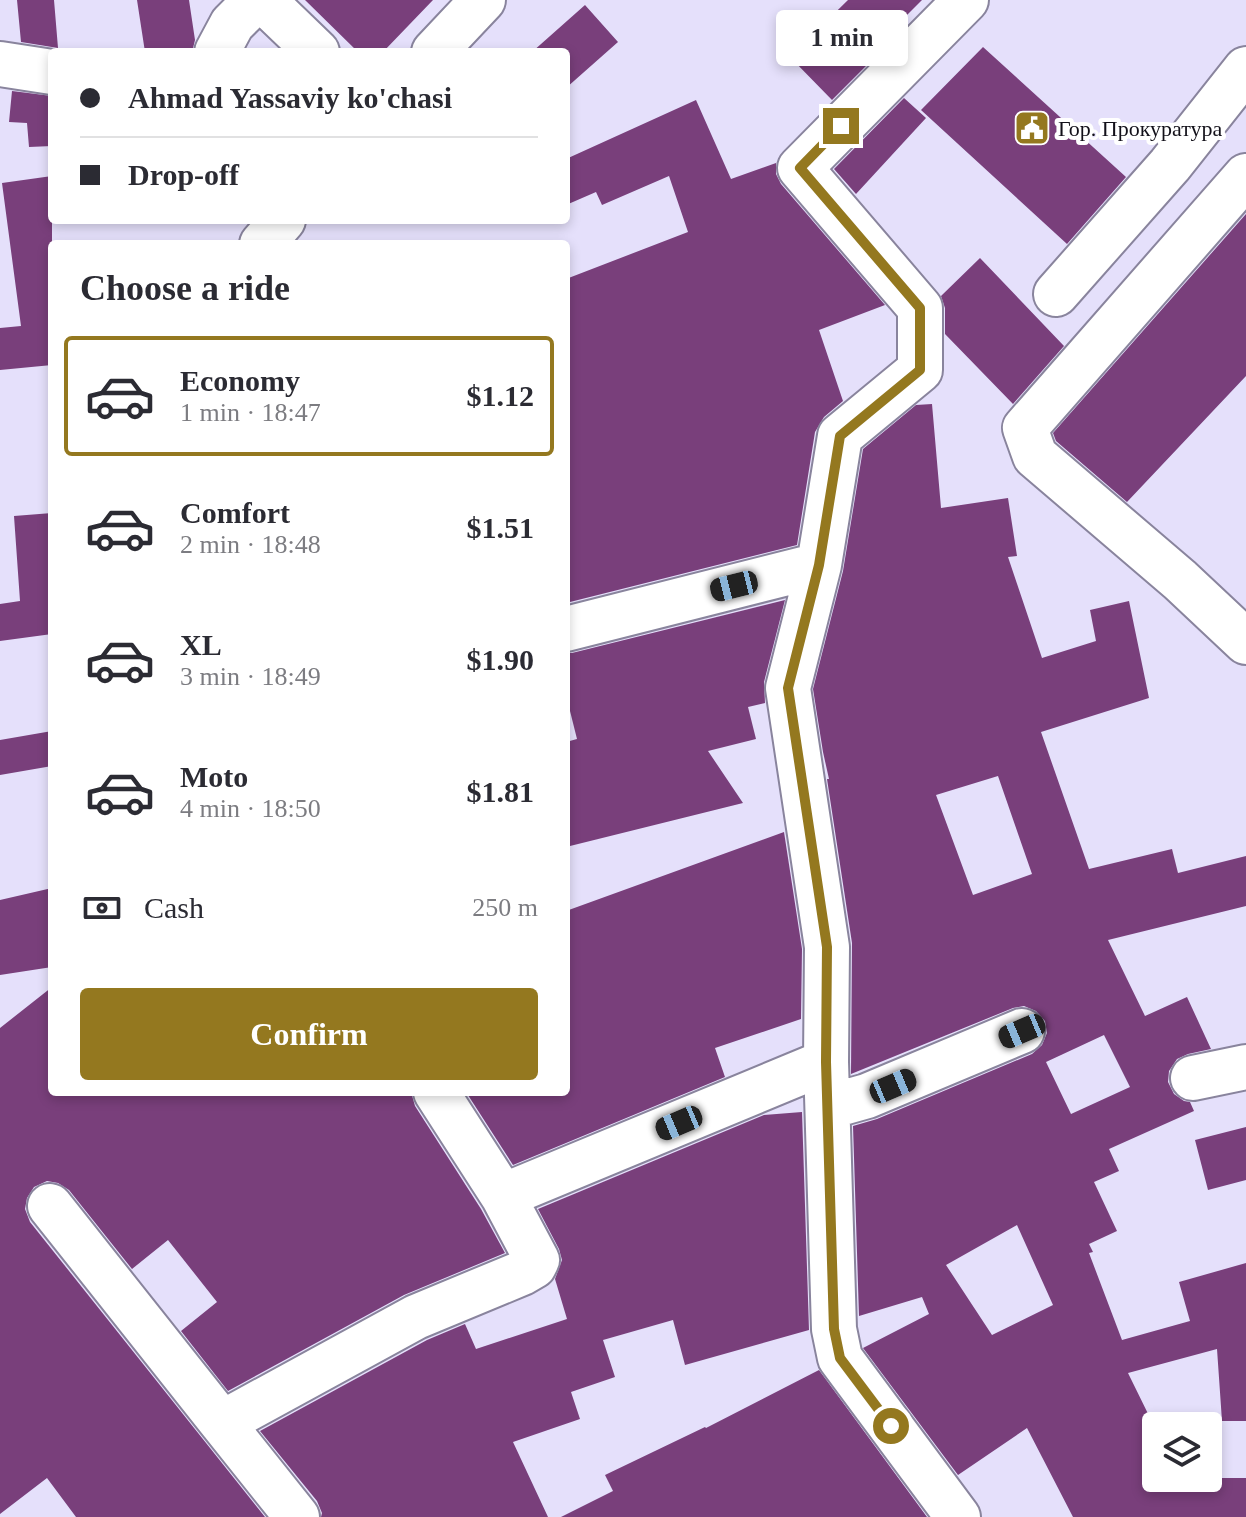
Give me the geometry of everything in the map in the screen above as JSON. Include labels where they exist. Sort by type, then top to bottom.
[{"type":"street","points":[[438,48],[483,0]]},
{"type":"street","points":[[958,1517],[840,1358],[834,1329],[826,1062],[827,947],[788,688],[819,565],[840,436],[920,370],[920,308],[800,168],[966,0]]},
{"type":"street","points":[[242,19],[308,48]]},
{"type":"street","points":[[0,64],[48,71]]},
{"type":"street","points":[[1056,294],[1170,165],[1246,69]]},
{"type":"street","points":[[1246,176],[1025,428],[1035,456],[1180,580],[1246,642]]},
{"type":"street","points":[[266,240],[280,224]]},
{"type":"street","points":[[570,628],[819,565]]},
{"type":"street","points":[[828,1107],[867,1096],[1022,1031]]},
{"type":"street","points":[[503,1196],[826,1062]]},
{"type":"street","points":[[1193,1078],[1246,1067]]},
{"type":"street","points":[[222,1423],[416,1317],[534,1266],[537,1260],[503,1196],[439,1096]]},
{"type":"street","points":[[50,1206],[297,1517]]},
{"type":"building","points":[[17,0],[54,0],[58,48],[21,42]]},
{"type":"building","points":[[137,0],[189,0],[195,40],[193,48],[144,48]]},
{"type":"building","points":[[305,0],[433,0],[387,48],[354,48]]},
{"type":"building","points":[[848,0],[922,0],[895,27],[900,32],[832,100],[790,57]]},
{"type":"building","points":[[585,5],[618,42],[570,84],[570,48],[537,48]]},
{"type":"building","points":[[983,47],[1126,177],[1067,244],[921,110]]},
{"type":"building","points":[[12,91],[48,96],[48,146],[29,147],[27,123],[9,122]]},
{"type":"building","points":[[904,98],[926,118],[856,194],[834,169]]},
{"type":"building","points":[[696,100],[731,179],[776,163],[776,174],[781,184],[885,305],[819,330],[843,401],[824,417],[815,432],[797,545],[570,602],[570,277],[688,232],[669,176],[602,205],[596,192],[570,203],[570,157]]},
{"type":"building","points":[[48,177],[48,224],[52,224],[52,240],[48,240],[48,365],[0,370],[0,328],[21,326],[2,183]]},
{"type":"building","points":[[1246,214],[1246,376],[1127,502],[1056,441],[1053,433]]},
{"type":"building","points":[[980,258],[1064,346],[1013,404],[945,334],[945,308],[941,296]]},
{"type":"building","points":[[932,404],[941,508],[1008,498],[1017,556],[1008,557],[1042,658],[1096,641],[1090,610],[1129,601],[1149,698],[1041,732],[1089,869],[1172,849],[1178,873],[1246,856],[1246,906],[1108,940],[1145,1016],[1187,997],[1211,1049],[1177,1059],[1169,1071],[1168,1082],[1174,1094],[1190,1102],[1194,1111],[1109,1149],[1119,1171],[1094,1182],[1117,1231],[1089,1244],[1093,1252],[1089,1253],[1122,1340],[1190,1321],[1179,1282],[1246,1263],[1246,1421],[1222,1421],[1217,1349],[1128,1373],[1147,1412],[1142,1412],[1142,1492],[1222,1492],[1222,1478],[1246,1478],[1246,1517],[1073,1517],[1027,1428],[958,1475],[863,1348],[929,1314],[922,1297],[859,1316],[853,1126],[877,1119],[1032,1054],[1042,1045],[1047,1033],[1045,1021],[1036,1011],[1024,1006],[1013,1008],[851,1074],[852,943],[813,689],[843,571],[863,449],[916,405]],"holes":[[[998,776],[1032,874],[973,895],[936,795]],[[1104,1035],[1130,1087],[1071,1114],[1046,1062]],[[1017,1225],[1053,1305],[992,1335],[946,1265]]]},
{"type":"building","points":[[48,513],[48,635],[0,641],[0,604],[20,601],[14,516]]},
{"type":"building","points":[[785,600],[764,682],[765,703],[748,707],[756,739],[708,751],[743,803],[570,846],[570,741],[577,739],[570,711],[572,653]]},
{"type":"building","points":[[48,732],[48,767],[0,775],[0,740]]},
{"type":"building","points":[[784,832],[802,949],[801,1019],[715,1048],[725,1077],[513,1165],[469,1096],[570,1096],[570,910]]},
{"type":"building","points":[[48,889],[48,968],[0,975],[0,900]]},
{"type":"building","points":[[48,990],[48,1096],[412,1096],[415,1106],[481,1209],[505,1253],[404,1295],[228,1391],[181,1331],[217,1302],[168,1240],[132,1269],[69,1190],[47,1181],[34,1187],[25,1209],[30,1222],[265,1517],[76,1517],[47,1478],[0,1514],[0,1028]]},
{"type":"building","points":[[802,1112],[809,1330],[685,1365],[673,1320],[603,1340],[615,1377],[571,1392],[580,1419],[513,1442],[548,1517],[321,1517],[317,1501],[260,1431],[427,1340],[465,1324],[476,1349],[567,1319],[555,1279],[562,1260],[538,1209],[764,1115]]},
{"type":"building","points":[[1246,1127],[1246,1180],[1208,1190],[1195,1140]]},
{"type":"building","points":[[819,1370],[927,1517],[561,1517],[613,1491],[605,1475]]},
{"type":"place","name":"Гор. Прокуратура","points":[[1032,128]]},
{"type":"route","points":[[841,126],[800,168],[920,308],[920,370],[840,436],[819,565],[788,688],[827,947],[826,1062],[834,1329],[840,1358],[891,1426]]}]
